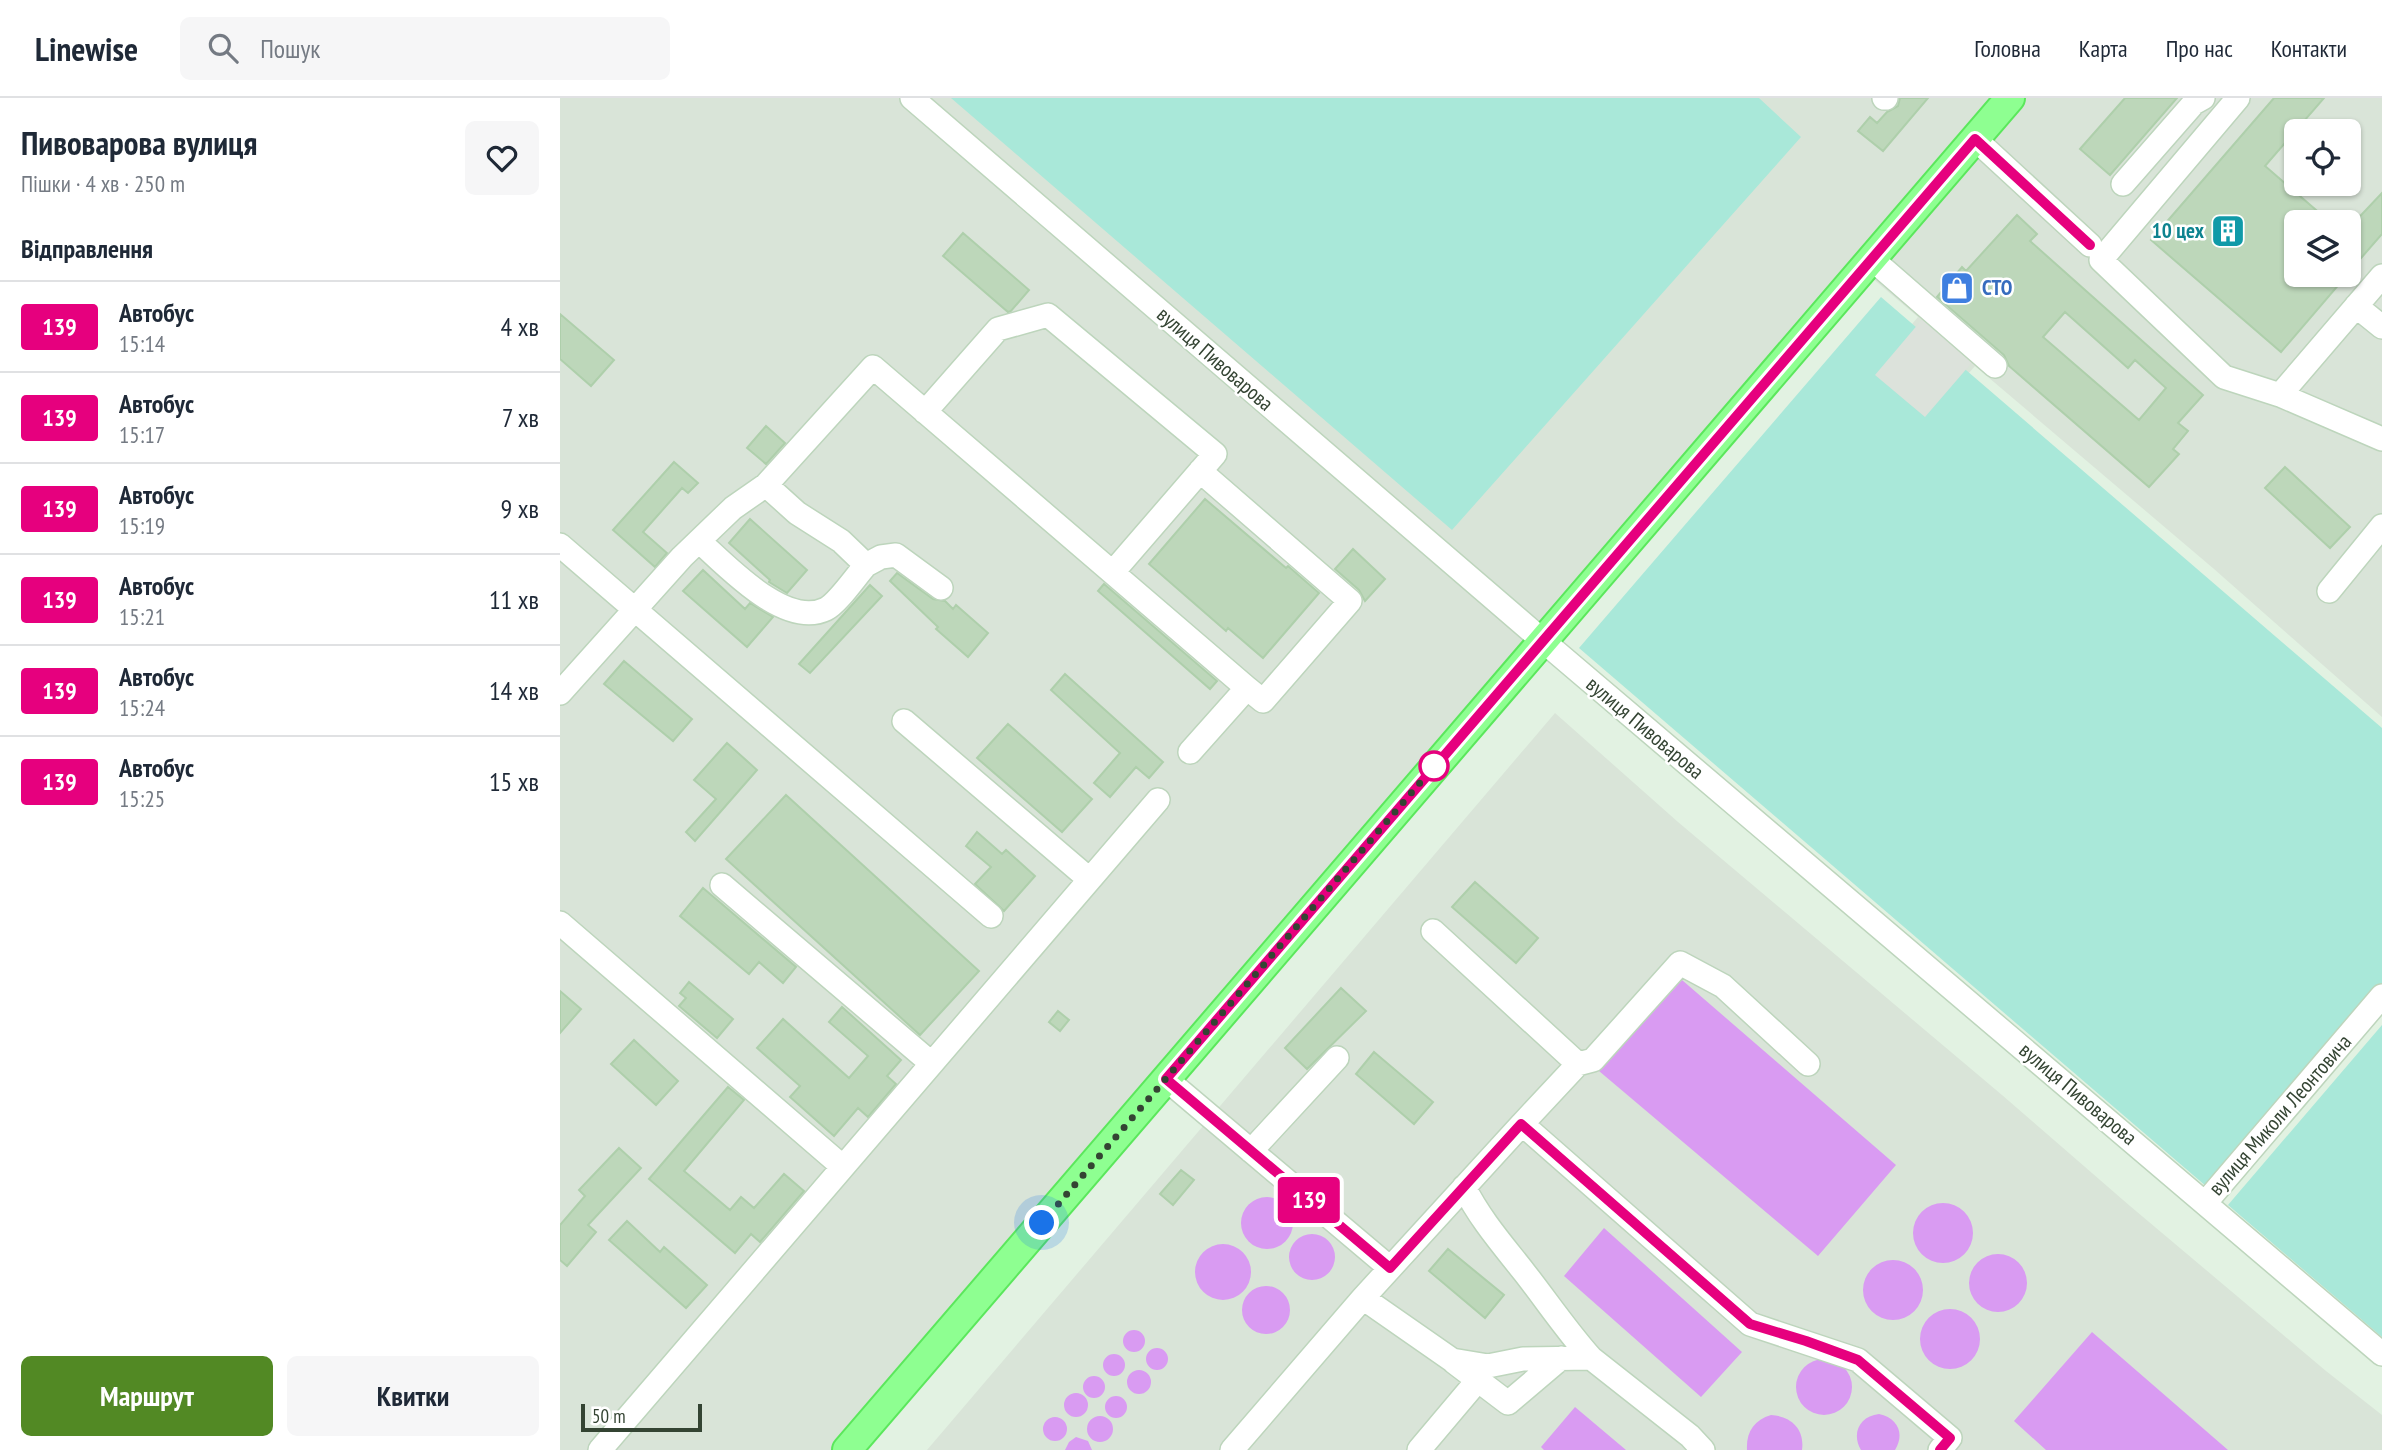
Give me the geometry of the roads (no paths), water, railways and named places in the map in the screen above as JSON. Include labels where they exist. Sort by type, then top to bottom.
[{"type":"main road","points":[[847,1450],[2010,98]]},
{"type":"street","name":"вулиця Пивоварова","points":[[912,98],[1542,640],[2382,1353]]},
{"type":"street","points":[[2123,184],[2194,103],[2203,98]]},
{"type":"street","points":[[2238,98],[2101,260],[2224,377],[2280,395],[2382,439]]},
{"type":"street","points":[[1975,139],[2090,245]]},
{"type":"street","points":[[1872,259],[1996,366]]},
{"type":"street","points":[[2280,395],[2382,276]]},
{"type":"street","points":[[2356,306],[2382,327]]},
{"type":"street","points":[[925,412],[998,329],[1048,315],[1215,454],[1113,572]]},
{"type":"street","points":[[560,693],[634,608],[733,508],[766,485],[873,367],[1263,701],[1350,601],[1200,471]]},
{"type":"street","points":[[766,485],[797,513],[841,541],[866,565]]},
{"type":"street","points":[[2329,590],[2382,526]]},
{"type":"street","points":[[699,541],[766,597],[787,610],[809,615],[828,608],[866,565],[881,557],[896,555],[941,588]]},
{"type":"street","points":[[560,545],[991,916]]},
{"type":"street","points":[[1190,752],[1247,688]]},
{"type":"street","points":[[904,721],[1089,879]]},
{"type":"street","points":[[600,1450],[1158,800]]},
{"type":"street","points":[[723,885],[931,1063]]},
{"type":"street","points":[[560,923],[842,1167]]},
{"type":"street","points":[[1433,931],[1578,1064]]},
{"type":"street","points":[[1232,1450],[1363,1298],[1521,1124],[1578,1064],[1593,1060],[1680,963],[1723,986],[1808,1064]]},
{"type":"street","name":"вулиця Миколи Леонтовича","points":[[2206,1202],[2382,996]]},
{"type":"street","points":[[1251,1151],[1337,1058]]},
{"type":"street","points":[[1166,1079],[1390,1268]]},
{"type":"street","points":[[1521,1124],[1750,1324],[1858,1360],[1950,1438],[1940,1450]]},
{"type":"street","points":[[1464,1187],[1492,1232],[1563,1327],[1591,1358],[1690,1436],[1703,1450]]},
{"type":"street","points":[[1363,1298],[1508,1403],[1561,1359]]},
{"type":"street","points":[[1452,1360],[1488,1366],[1523,1359],[1591,1358]]},
{"type":"street","points":[[1419,1450],[1478,1380]]},
{"type":"place","name":"10 цех","points":[[2228,231]]},
{"type":"place","name":"СТО","points":[[1957,288]]}]
